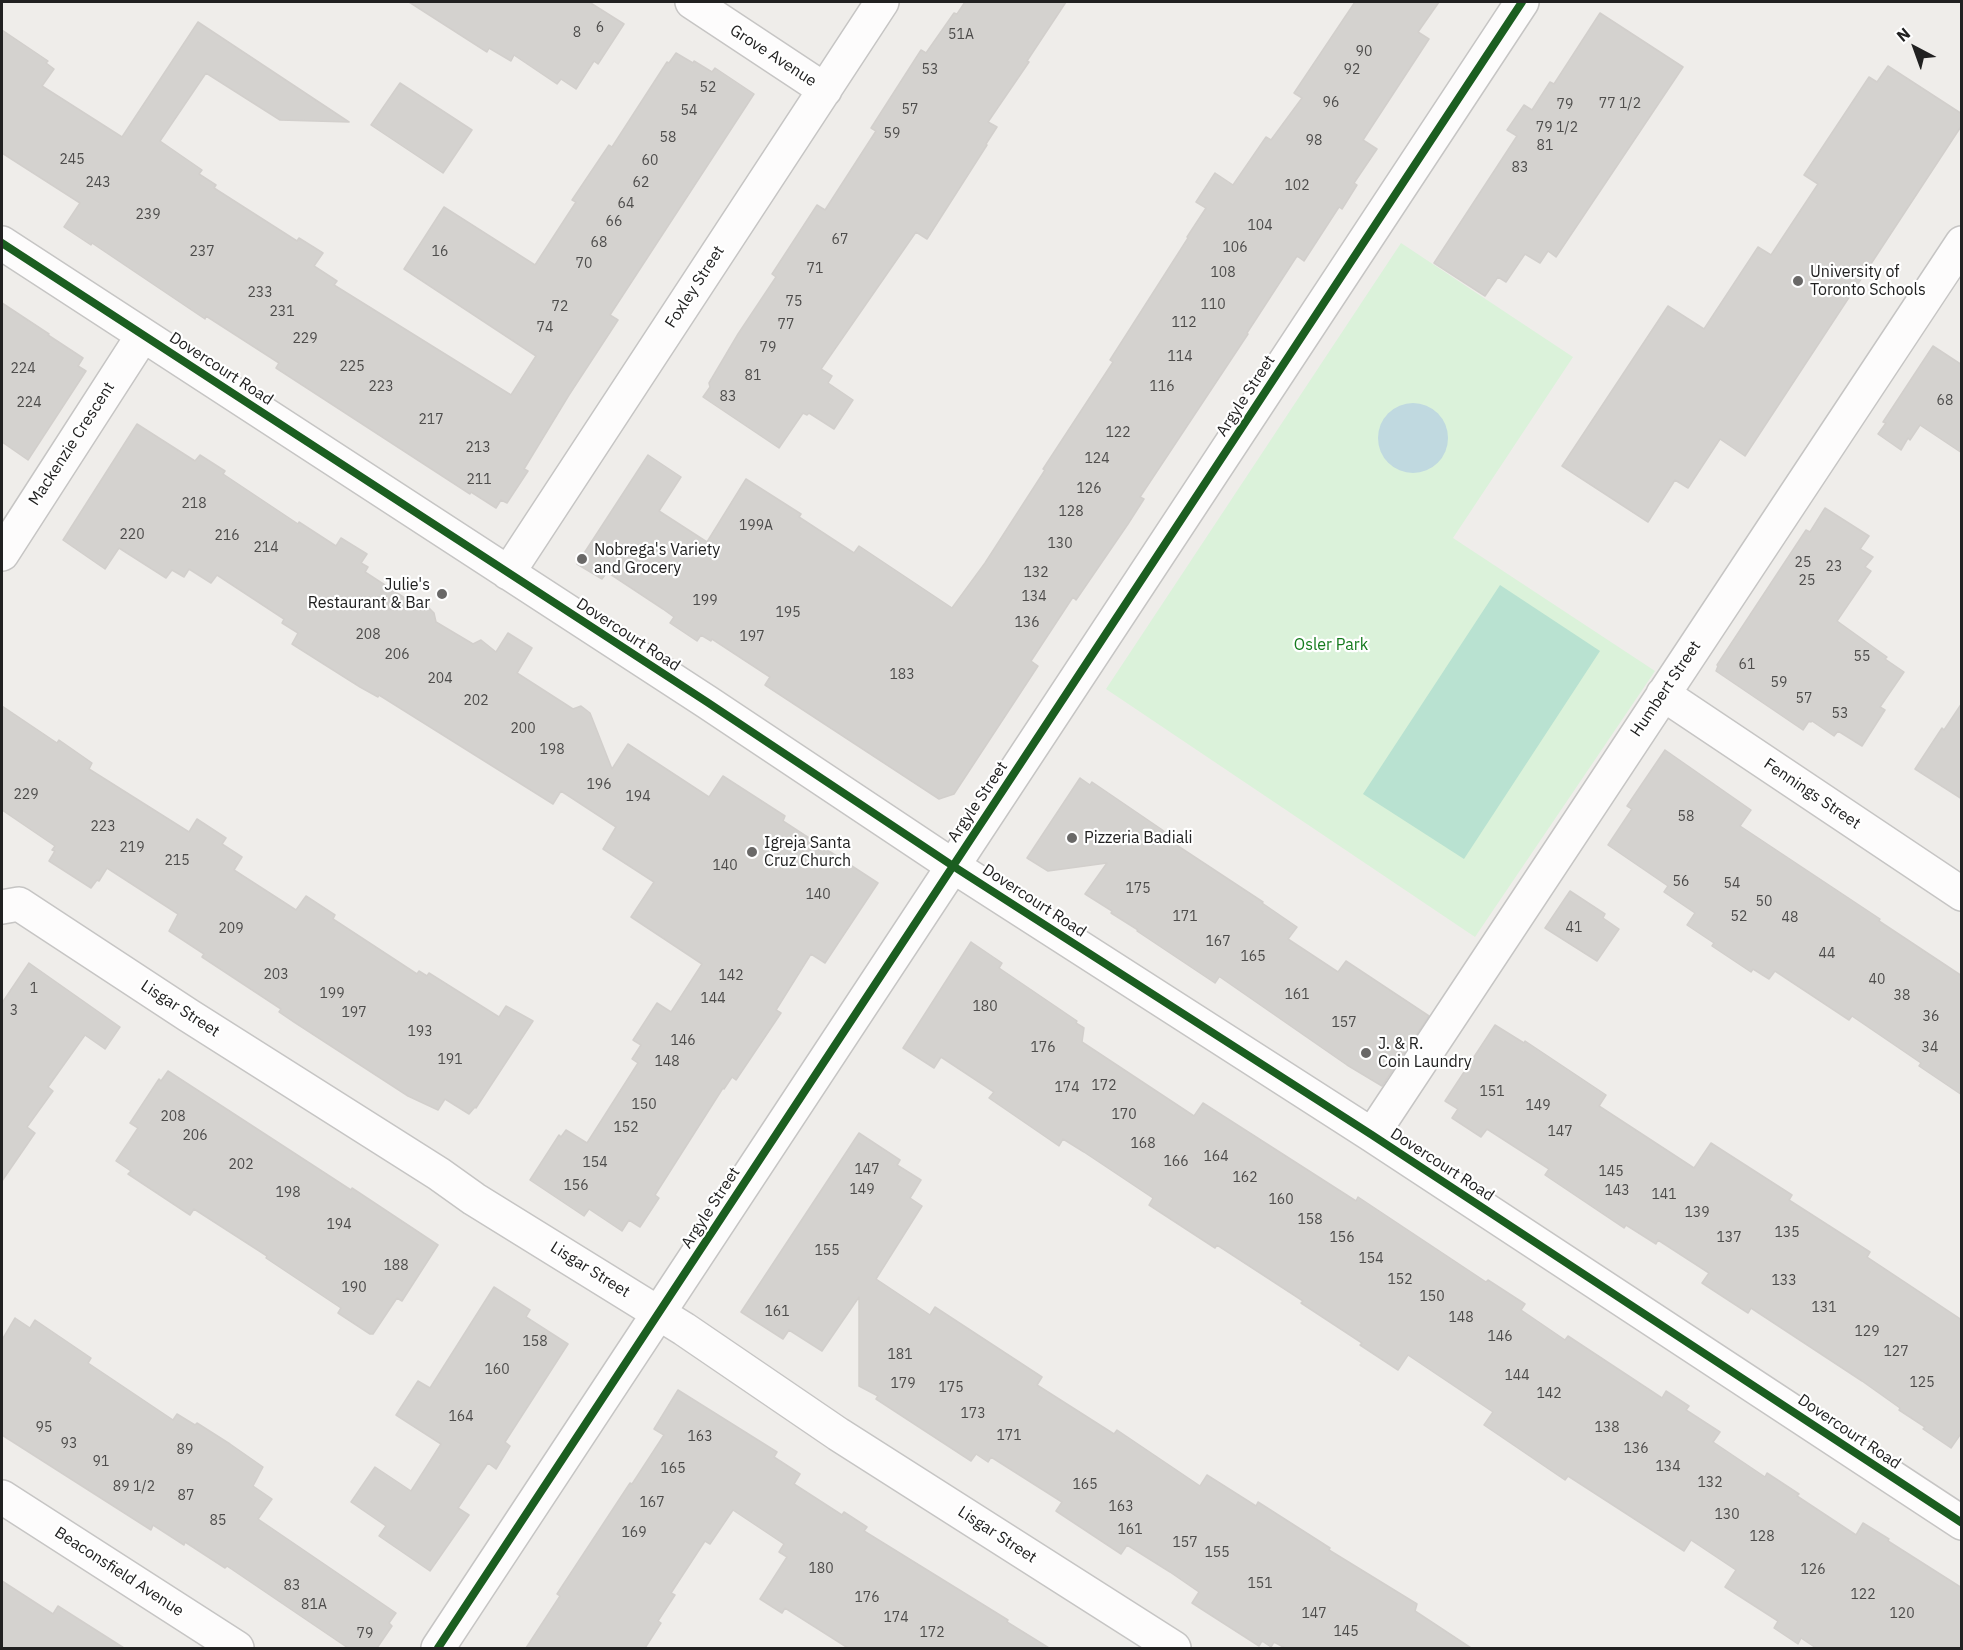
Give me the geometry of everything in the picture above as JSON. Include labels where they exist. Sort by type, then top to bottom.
[{"type":"street","name":"Grove Avenue","points":[[692,2],[825,90]]},
{"type":"street","name":"Foxley Street","points":[[508,573],[882,2]]},
{"type":"street","name":"Argyle Street","points":[[438,1648],[1522,2]]},
{"type":"street","name":"Dovercourt Road","points":[[2,243],[952,866],[1372,1135],[1962,1523]]},
{"type":"street","name":"Humbert Street","points":[[1372,1135],[1663,694],[1956,264]]},
{"type":"street","name":"Mackenzie Crescent","points":[[2,554],[143,335]]},
{"type":"street","name":"Fennings Street","points":[[1663,694],[1962,894]]},
{"type":"street","name":"Lisgar Street","points":[[2,907],[19,904],[188,1015],[439,1174],[474,1199],[658,1313],[838,1434],[1174,1648]]},
{"type":"street","name":"Beaconsfield Avenue","points":[[2,1497],[237,1648]]},
{"type":"green space","name":"Osler Park","points":[[1401,243],[1573,357],[1453,538],[1655,671],[1475,937],[1106,689]]},
{"type":"green space","points":[[1500,585],[1600,651],[1464,859],[1363,794]]},
{"type":"water","points":[[1420,403],[1433,409],[1442,418],[1446,424],[1448,438],[1446,452],[1438,463],[1427,471],[1406,473],[1388,463],[1380,452],[1378,431],[1388,413],[1399,405]]},
{"type":"building","points":[[409,2],[589,2],[624,24],[598,64],[594,61],[576,89],[561,79],[557,84],[514,55],[511,61],[489,48],[487,52]]},
{"type":"building","points":[[965,2],[1066,2],[988,122],[997,127],[927,239],[916,232],[821,369],[832,376],[828,383],[853,400],[834,429],[809,413],[807,415],[803,413],[779,448],[703,397],[738,334],[776,277],[772,274],[817,205],[825,210],[876,131],[871,128],[921,50],[926,53],[954,13],[957,14]]},
{"type":"building","points":[[1355,2],[1439,2],[1418,32],[1429,39],[1363,140],[1377,149],[1354,183],[1357,185],[1342,209],[1339,207],[1304,261],[1297,256],[1140,497],[1144,499],[1128,524],[1076,600],[1073,597],[1031,661],[1038,666],[954,794],[939,799],[765,685],[770,677],[712,639],[711,641],[701,635],[697,641],[670,623],[674,617],[607,572],[602,579],[577,564],[648,455],[681,477],[659,511],[707,542],[746,479],[801,514],[799,517],[854,553],[859,546],[952,608],[985,563],[1045,470],[1043,469],[1113,362],[1110,360],[1188,238],[1206,208],[1196,202],[1215,173],[1233,185],[1266,137],[1271,140],[1302,98],[1294,93]]},
{"type":"building","points":[[1600,13],[1683,67],[1556,257],[1548,251],[1540,263],[1525,254],[1506,282],[1498,277],[1485,296],[1434,263],[1517,136],[1507,130],[1524,105],[1532,110],[1550,82],[1554,84]]},
{"type":"building","points":[[198,22],[349,122],[280,120],[206,73],[160,141],[202,170],[199,174],[216,185],[214,188],[297,241],[299,238],[323,253],[314,266],[337,281],[334,285],[511,395],[536,356],[404,269],[444,207],[535,265],[576,202],[572,200],[609,145],[612,147],[667,62],[669,63],[676,53],[712,72],[715,68],[754,94],[610,315],[618,320],[524,469],[528,471],[507,503],[501,500],[496,508],[471,492],[470,494],[276,368],[279,363],[206,316],[205,319],[92,243],[91,245],[64,227],[80,203],[2,153],[2,30],[48,61],[46,63],[54,69],[42,86],[122,137]]},
{"type":"building","name":"University of Toronto Schools","points":[[1888,66],[1962,114],[1962,125],[1745,456],[1720,439],[1688,488],[1675,480],[1648,522],[1562,466],[1668,306],[1704,329],[1758,247],[1771,255],[1818,184],[1804,175],[1869,77],[1877,82]]},
{"type":"building","points":[[400,83],[472,130],[443,173],[371,125]]},
{"type":"building","points":[[2,303],[83,358],[78,366],[86,371],[28,460],[2,442]]},
{"type":"building","points":[[1933,346],[1962,365],[1962,453],[1920,425],[1901,450],[1878,434],[1886,423],[1883,422]]},
{"type":"building","points":[[137,424],[195,461],[200,455],[225,471],[223,474],[298,524],[299,522],[336,546],[341,538],[367,554],[361,563],[368,567],[365,572],[414,604],[429,608],[434,613],[436,622],[473,644],[481,640],[496,652],[508,633],[532,648],[517,673],[573,709],[581,706],[590,713],[612,769],[628,744],[709,797],[723,776],[785,816],[783,821],[878,883],[825,963],[811,954],[776,1010],[781,1013],[736,1080],[732,1077],[723,1088],[655,1195],[659,1198],[640,1227],[629,1220],[622,1231],[589,1209],[584,1216],[530,1180],[559,1135],[561,1137],[566,1130],[587,1143],[638,1063],[632,1059],[641,1045],[633,1040],[657,1003],[671,1012],[702,964],[631,917],[654,882],[603,849],[616,827],[561,791],[553,804],[379,695],[378,697],[360,687],[292,644],[298,633],[282,623],[284,619],[217,575],[211,583],[189,569],[184,577],[172,570],[166,578],[119,548],[105,569],[63,540]]},
{"type":"building","points":[[1825,508],[1869,536],[1860,549],[1873,557],[1865,567],[1871,571],[1837,621],[1904,672],[1880,707],[1885,710],[1862,746],[1838,731],[1834,736],[1812,721],[1809,721],[1803,730],[1716,671],[1717,665],[1806,530],[1810,532]]},
{"type":"building","points":[[1962,703],[1962,799],[1915,769]]},
{"type":"building","points":[[2,706],[57,743],[59,740],[92,763],[89,769],[189,832],[197,819],[226,838],[222,844],[242,857],[234,870],[296,910],[306,896],[335,915],[333,919],[417,974],[419,971],[427,976],[429,973],[499,1017],[506,1006],[533,1021],[476,1108],[469,1114],[445,1099],[438,1110],[408,1096],[279,1012],[281,1009],[202,957],[204,954],[169,931],[178,914],[107,868],[99,881],[97,880],[91,888],[49,861],[55,851],[52,850],[55,846],[2,810]]},
{"type":"building","points":[[1665,750],[1751,810],[1740,826],[1962,976],[1962,1095],[1919,1066],[1921,1063],[1852,1016],[1849,1020],[1775,971],[1769,979],[1753,969],[1751,972],[1712,946],[1714,943],[1687,925],[1695,913],[1664,892],[1668,886],[1608,845],[1632,809],[1627,806]]},
{"type":"building","points":[[1080,778],[1090,785],[1092,782],[1161,829],[1180,843],[1178,846],[1297,927],[1288,939],[1338,972],[1346,961],[1429,1016],[1382,1086],[1347,1065],[1220,977],[1215,983],[1085,894],[1107,863],[1048,871],[1027,858]]},
{"type":"building","points":[[1570,891],[1605,914],[1603,918],[1619,929],[1597,961],[1545,928]]},
{"type":"building","points":[[971,942],[1002,963],[999,968],[1077,1021],[1076,1023],[1084,1028],[1082,1042],[1194,1116],[1203,1103],[1356,1201],[1358,1197],[1486,1282],[1488,1280],[1525,1304],[1521,1310],[1565,1340],[1568,1336],[1662,1398],[1666,1391],[1689,1406],[1686,1410],[1720,1432],[1713,1442],[1765,1477],[1767,1473],[1856,1535],[1863,1523],[1962,1588],[1962,1648],[1816,1648],[1801,1638],[1798,1644],[1774,1628],[1778,1621],[1725,1587],[1736,1570],[1691,1540],[1684,1551],[1568,1476],[1565,1480],[1484,1425],[1493,1412],[1408,1355],[1398,1370],[1301,1303],[1303,1301],[1217,1245],[1215,1248],[1149,1205],[1153,1198],[1084,1152],[1063,1139],[1059,1146],[989,1098],[994,1092],[941,1057],[934,1068],[903,1048]]},
{"type":"building","points":[[29,963],[120,1027],[105,1049],[85,1035],[48,1087],[53,1091],[27,1127],[35,1133],[2,1181],[2,1003]]},
{"type":"building","points":[[1495,1025],[1524,1043],[1525,1041],[1606,1095],[1599,1106],[1694,1168],[1711,1143],[1792,1195],[1789,1200],[1870,1252],[1867,1257],[1962,1320],[1962,1432],[1951,1448],[1862,1381],[1751,1308],[1748,1313],[1702,1283],[1709,1273],[1658,1240],[1656,1244],[1626,1225],[1624,1228],[1545,1175],[1549,1169],[1487,1129],[1481,1137],[1452,1118],[1458,1109],[1445,1101]]},
{"type":"building","points":[[168,1071],[438,1245],[402,1301],[397,1298],[373,1334],[338,1313],[341,1308],[266,1258],[267,1256],[194,1209],[190,1215],[128,1174],[131,1171],[116,1161],[138,1128],[130,1123],[159,1079],[161,1081]]},
{"type":"building","points":[[859,1133],[900,1160],[897,1165],[921,1180],[910,1198],[922,1206],[876,1279],[930,1315],[935,1307],[1042,1377],[1037,1385],[1114,1434],[1117,1430],[1200,1486],[1207,1475],[1256,1506],[1258,1502],[1330,1548],[1329,1550],[1417,1604],[1415,1611],[1471,1648],[1285,1648],[1274,1642],[1271,1647],[1262,1641],[1259,1646],[1192,1603],[1199,1592],[1170,1572],[1127,1545],[1121,1554],[1056,1511],[1062,1502],[991,1457],[988,1462],[976,1454],[971,1461],[876,1399],[878,1396],[859,1386],[859,1297],[822,1351],[789,1330],[783,1339],[741,1312]]},
{"type":"building","points":[[494,1287],[530,1310],[526,1317],[568,1344],[505,1442],[510,1446],[496,1469],[488,1463],[458,1508],[469,1515],[430,1571],[379,1536],[386,1526],[351,1502],[375,1467],[411,1491],[441,1444],[396,1415],[418,1381],[430,1388]]},
{"type":"building","points":[[15,1318],[30,1328],[35,1320],[91,1358],[88,1363],[173,1420],[177,1414],[195,1425],[197,1423],[263,1467],[253,1486],[272,1499],[258,1519],[396,1613],[389,1623],[392,1626],[377,1648],[348,1648],[227,1566],[225,1568],[185,1542],[184,1545],[153,1525],[151,1530],[2,1435],[2,1340]]},
{"type":"building","points":[[678,1390],[777,1452],[774,1457],[800,1474],[794,1484],[842,1515],[844,1512],[867,1527],[864,1531],[1049,1648],[848,1648],[785,1608],[782,1613],[760,1599],[787,1557],[779,1552],[784,1544],[733,1510],[710,1544],[705,1541],[671,1593],[675,1595],[658,1621],[661,1623],[645,1648],[526,1648],[560,1596],[557,1594],[664,1435],[654,1429]]},
{"type":"building","points":[[2,1581],[53,1614],[58,1606],[124,1648],[2,1648]]},
{"type":"cycle path","points":[[438,1648],[1522,2]]},
{"type":"cycle path","points":[[2,243],[707,702],[953,866],[1372,1135],[1962,1523]]},
{"type":"place","name":"University of Toronto Schools","points":[[1798,281]]},
{"type":"place","name":"Nobrega's Variety and Grocery","points":[[582,559]]},
{"type":"place","name":"Julie's Restaurant & Bar","points":[[442,594]]},
{"type":"place","name":"Pizzeria Badiali","points":[[1072,838]]},
{"type":"place","name":"Igreja Santa Cruz Church","points":[[752,852]]},
{"type":"place","name":"J. & R. Coin Laundry","points":[[1366,1053]]}]
